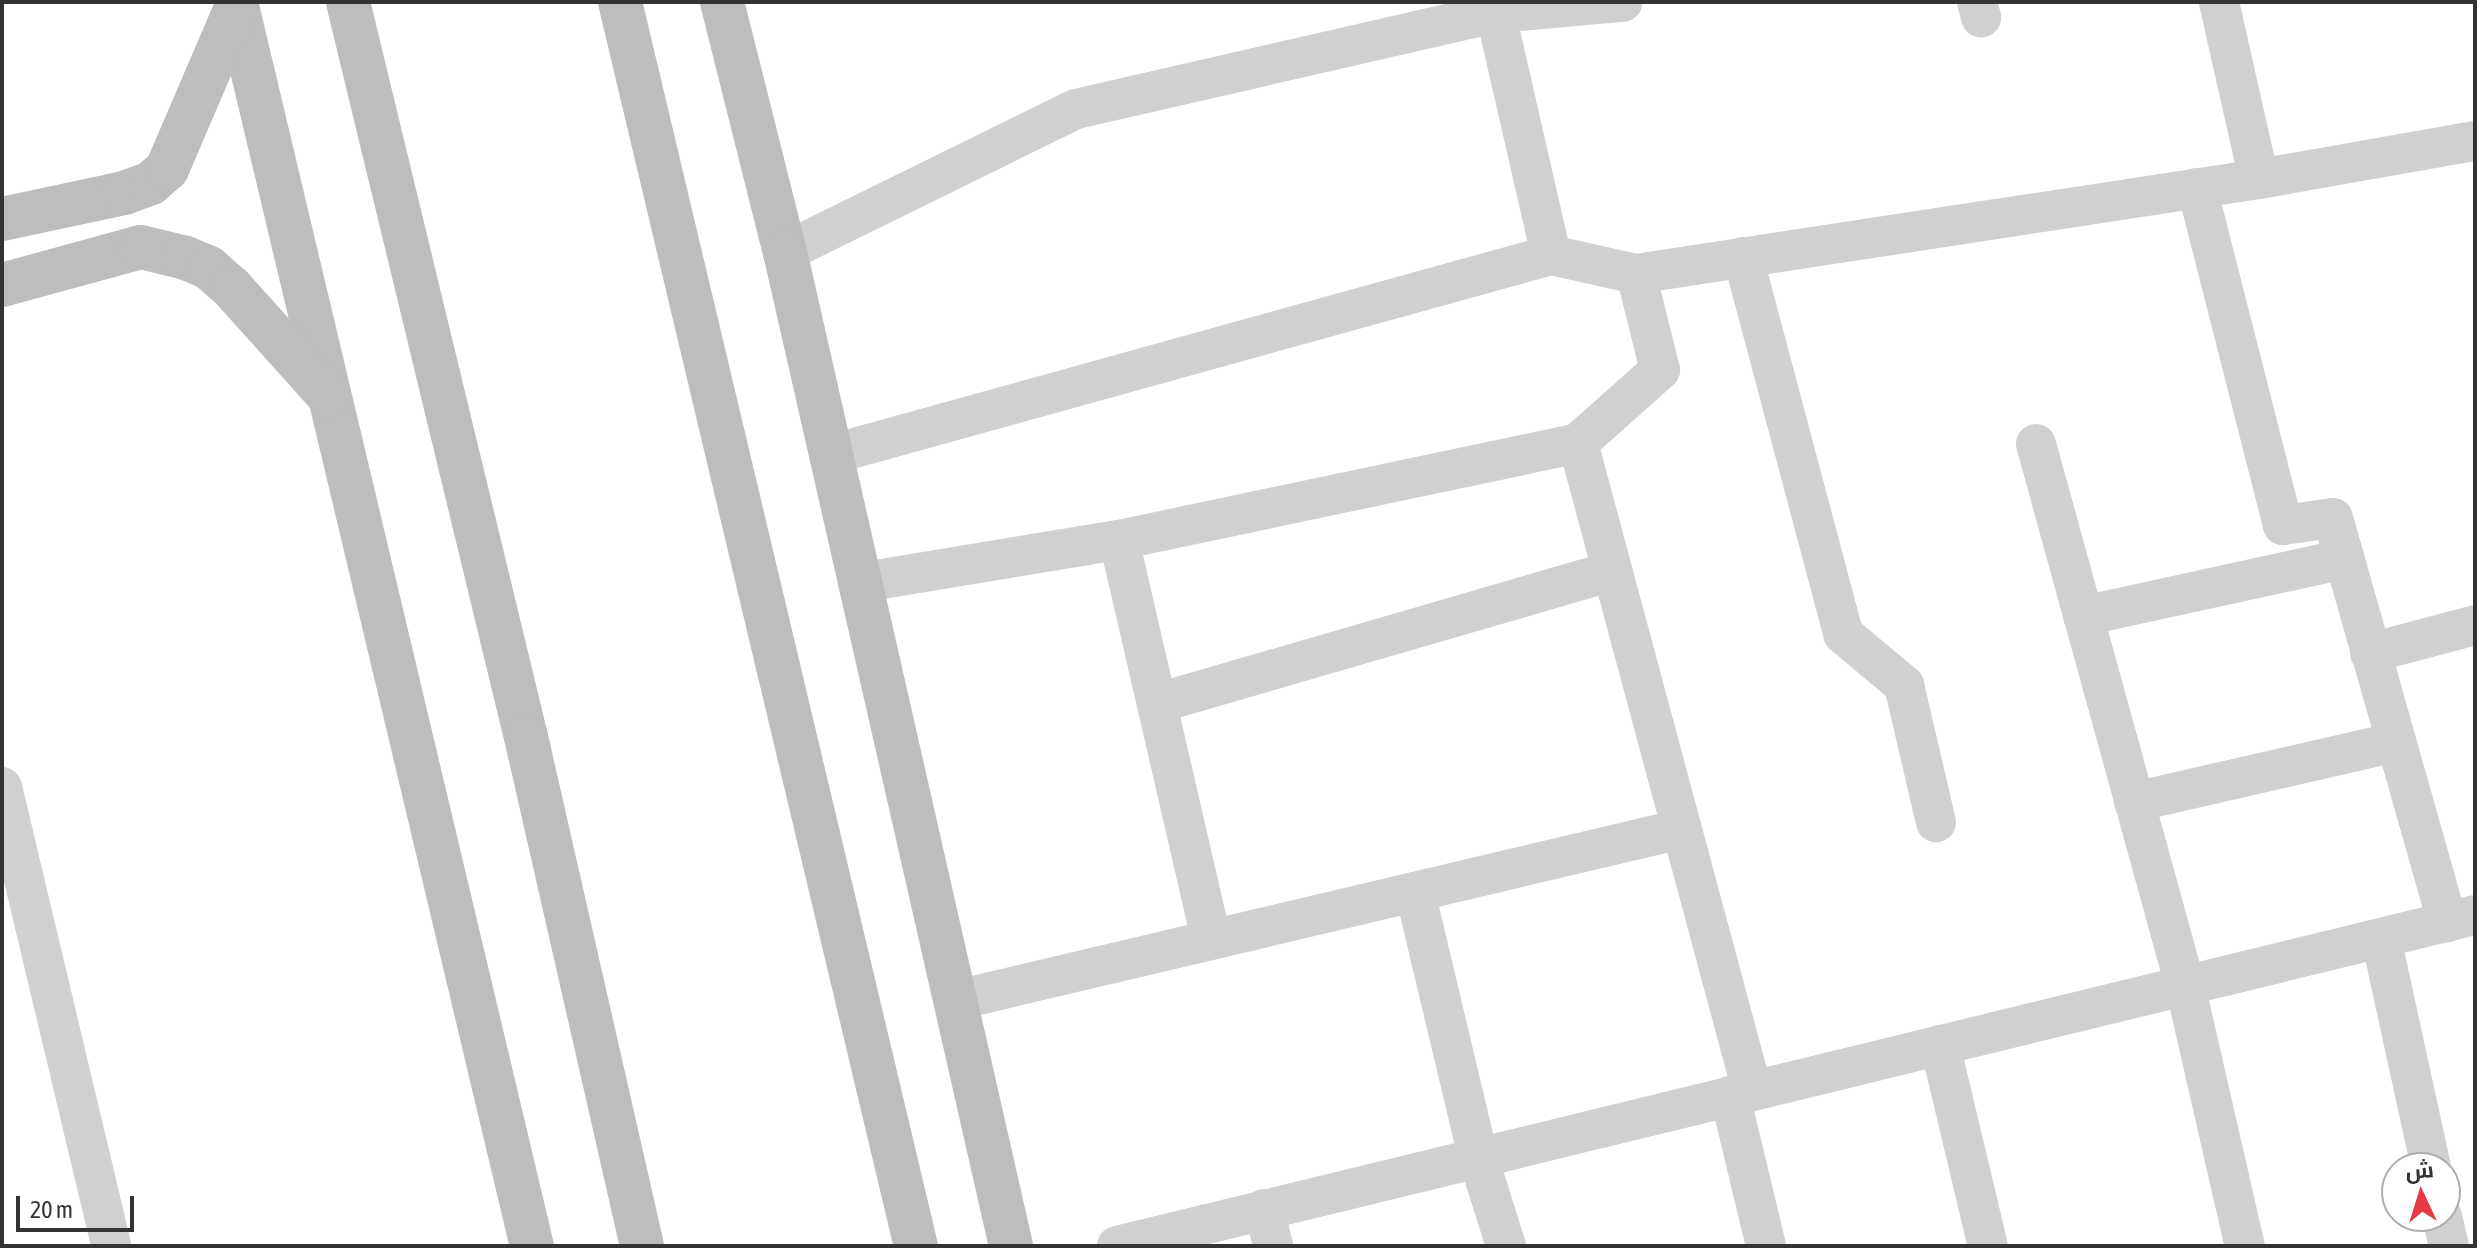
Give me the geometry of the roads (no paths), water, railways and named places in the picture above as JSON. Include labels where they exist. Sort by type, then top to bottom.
[{"type":"street","points":[[348,2],[526,737],[642,1246]]},
{"type":"street","points":[[620,2],[916,1246]]},
{"type":"street","points":[[722,2],[785,252],[1011,1246]]},
{"type":"street","points":[[785,252],[1076,109],[1495,8],[1623,2]]},
{"type":"street","points":[[2219,2],[2259,179]]},
{"type":"street","points":[[2,219],[124,193],[151,183],[167,169],[236,4]]},
{"type":"street","points":[[236,4],[532,1246]]},
{"type":"street","points":[[1495,8],[1551,255]]},
{"type":"street","points":[[829,455],[1551,255],[1636,274],[2259,179],[2475,141]]},
{"type":"street","points":[[1117,1246],[1269,1228],[1478,1157],[2461,918],[2395,742],[2333,518],[2283,525],[2197,188]]},
{"type":"street","points":[[2,285],[141,247],[186,258],[209,268],[231,287],[331,397]]},
{"type":"street","points":[[1743,257],[1843,634],[1904,685],[1936,822]]},
{"type":"street","points":[[858,583],[1119,540],[1578,443],[1660,370],[1636,274]]},
{"type":"street","points":[[1578,443],[1681,829],[1741,1093],[1766,1246]]},
{"type":"street","points":[[2036,444],[2185,985],[2245,1246]]},
{"type":"street","points":[[1119,540],[1211,940]]},
{"type":"street","points":[[2083,616],[2344,559]]},
{"type":"street","points":[[1158,703],[1612,571]]},
{"type":"street","points":[[2370,653],[2475,625]]},
{"type":"street","points":[[2134,802],[2395,742]]},
{"type":"street","points":[[2,787],[111,1246]]},
{"type":"street","points":[[957,1000],[1681,829]]},
{"type":"street","points":[[1415,892],[1478,1157],[1506,1246]]},
{"type":"street","points":[[2381,938],[2428,1152]]},
{"type":"street","points":[[1940,1045],[1988,1246]]}]
